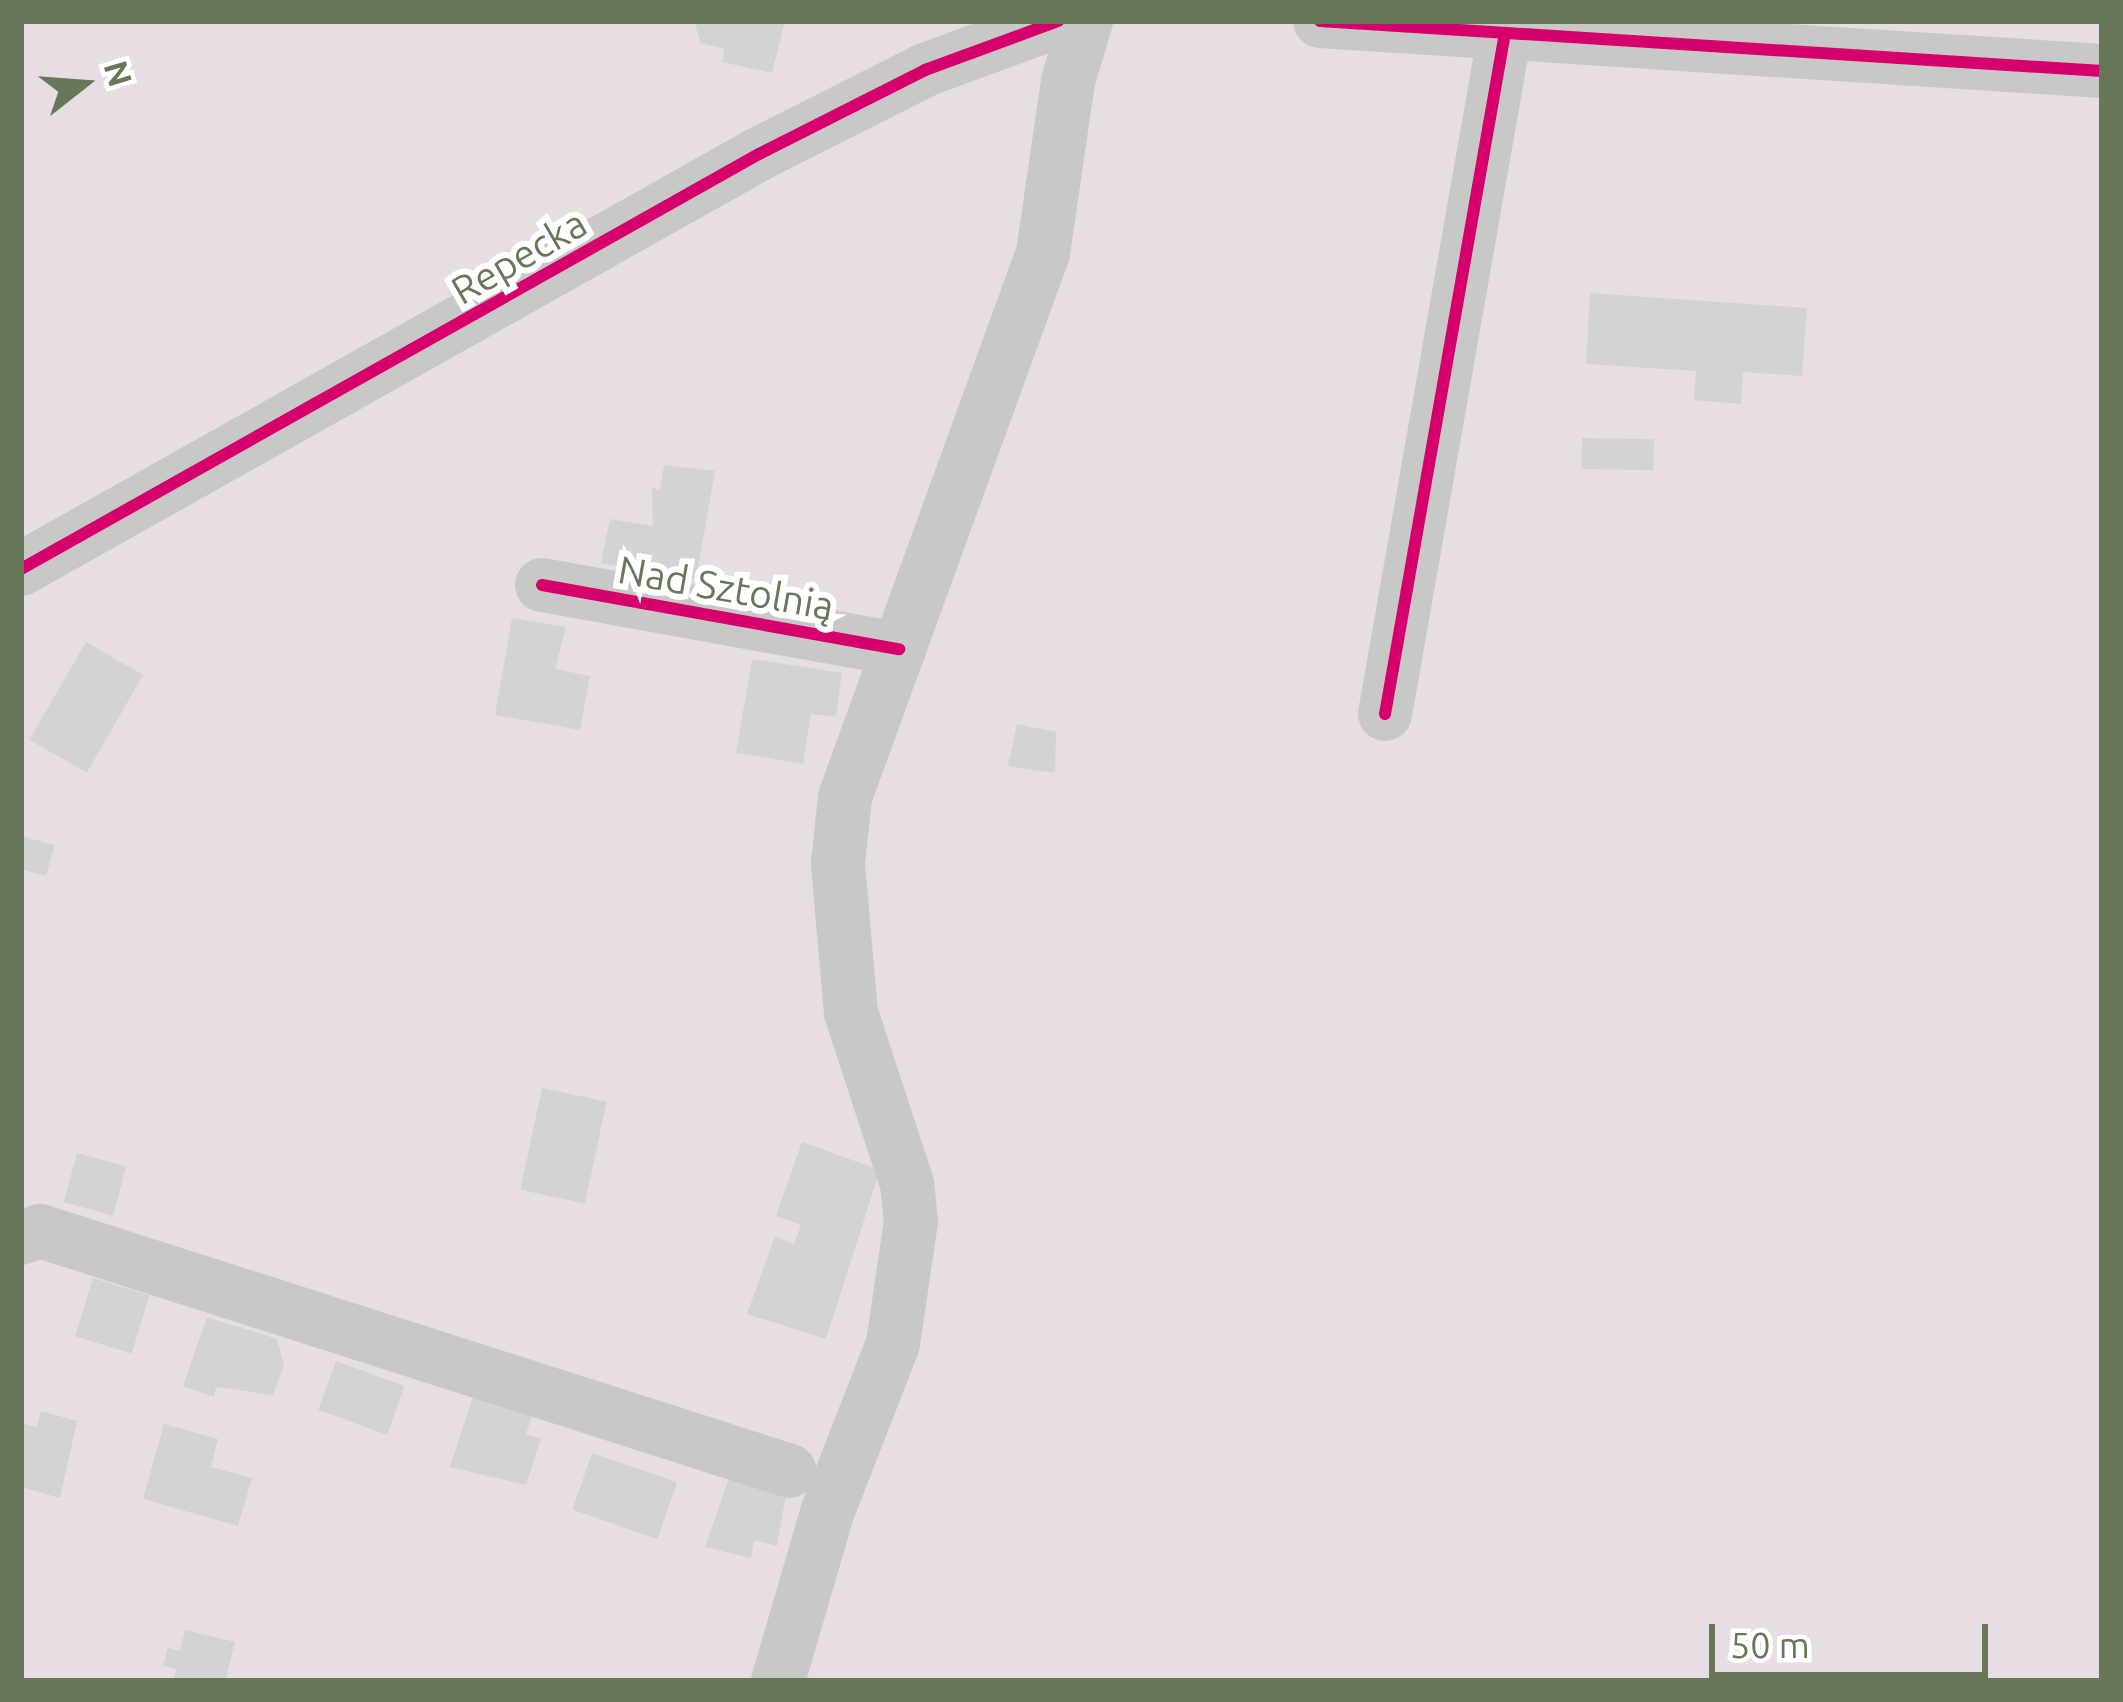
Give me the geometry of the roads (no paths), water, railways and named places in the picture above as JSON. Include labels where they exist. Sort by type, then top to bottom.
[{"type":"street","name":"Repecka","points":[[21,569],[759,154],[925,70],[1058,21]]},
{"type":"street","points":[[778,1681],[827,1513],[872,1411],[905,1285],[908,1184],[851,1013],[838,863],[845,797],[1043,253],[1068,81],[1086,21]]},
{"type":"street","points":[[1320,21],[2102,71]]},
{"type":"street","points":[[1385,715],[1505,33]]},
{"type":"street","name":"Nad Sztolnią","points":[[542,585],[899,649]]},
{"type":"street","points":[[21,1238],[40,1231],[790,1471]]}]
